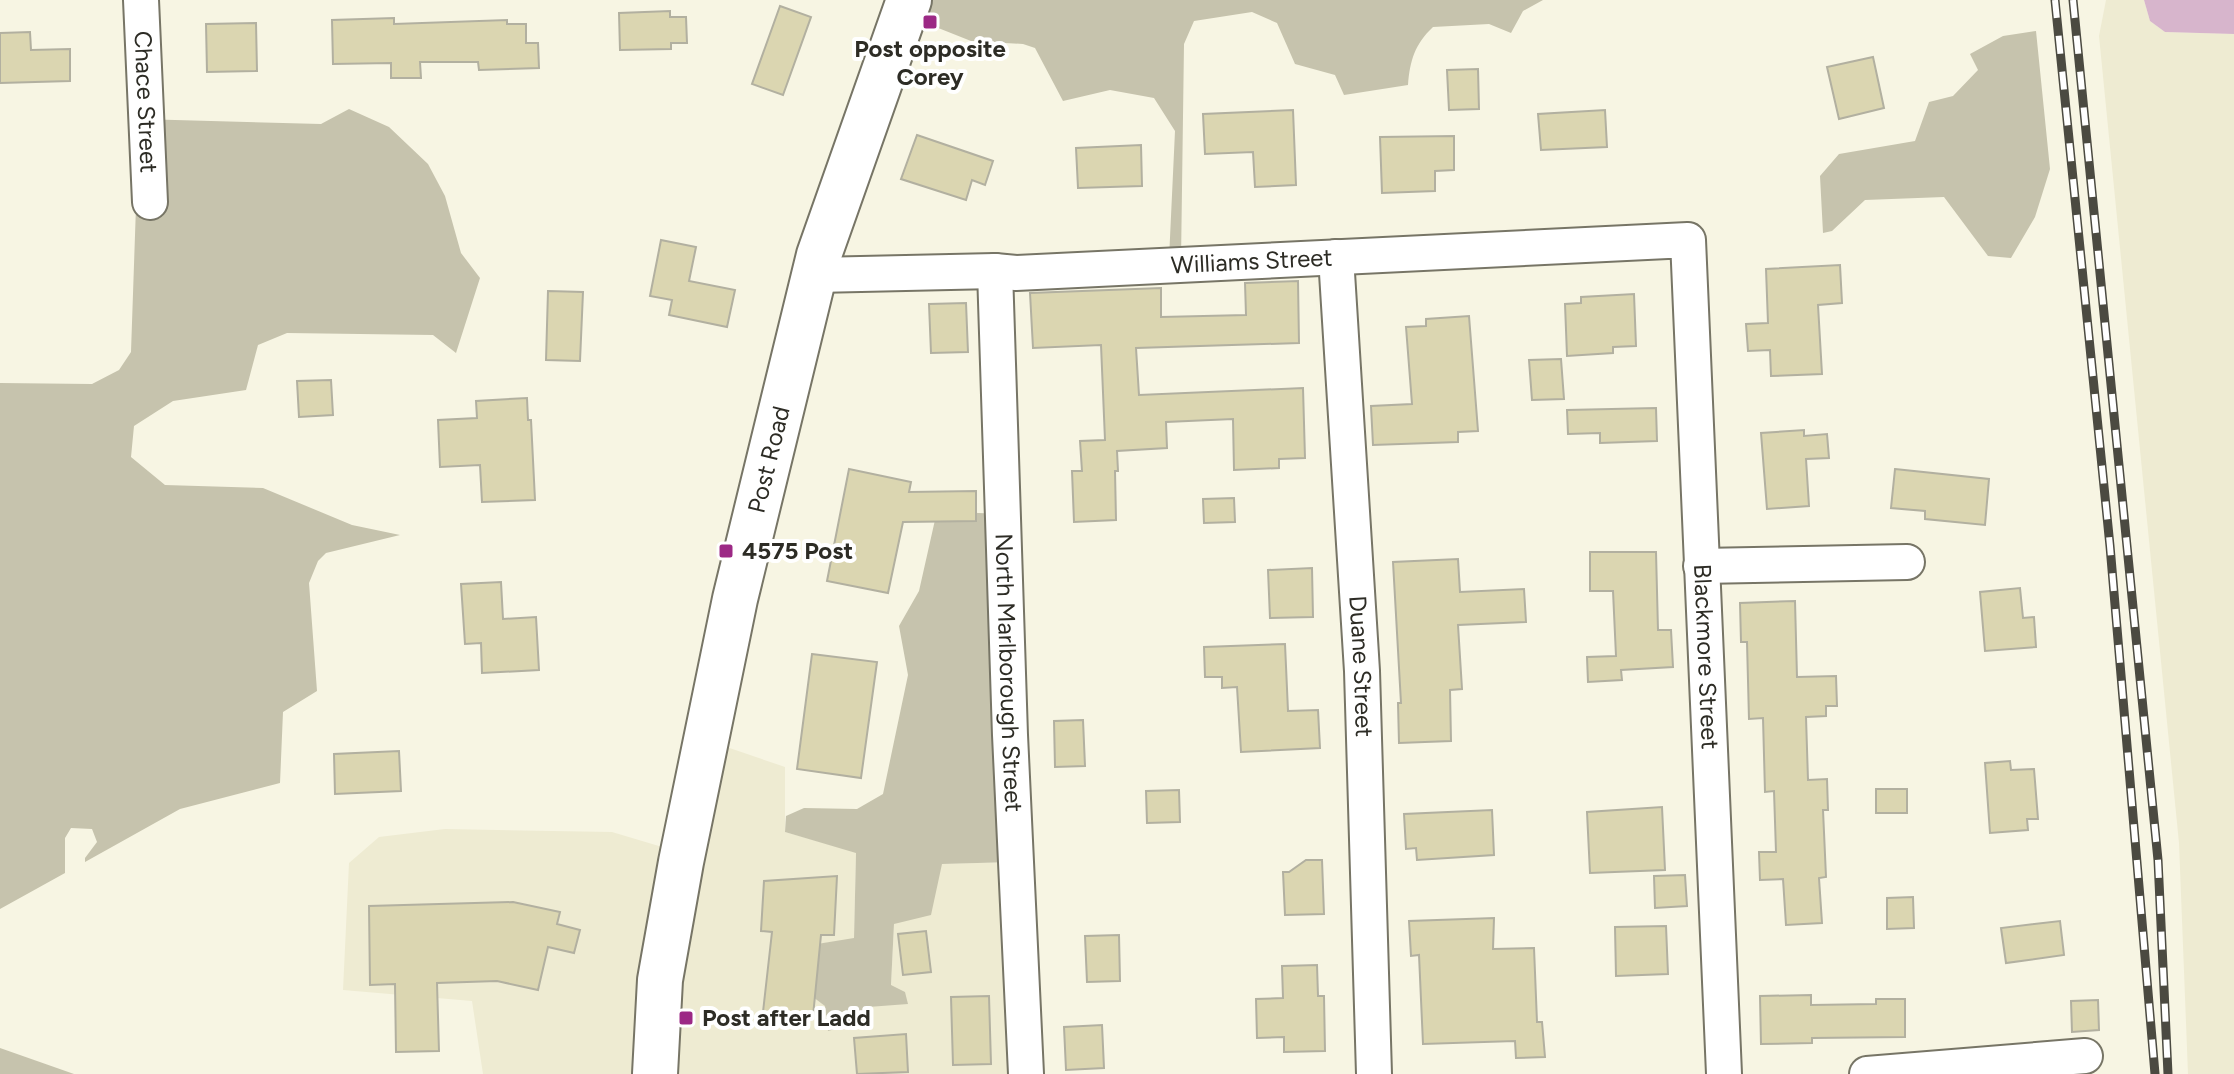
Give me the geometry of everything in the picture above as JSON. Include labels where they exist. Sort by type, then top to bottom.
[{"type":"main road","name":"Post Road","points":[[655,1074],[660,980],[735,599],[819,255],[909,0]]},
{"type":"street","name":"Chace Street","points":[[141,0],[150,202]]},
{"type":"street","name":"Williams Street","points":[[816,275],[1031,273],[1688,240]]},
{"type":"street","name":"Blackmore Street","points":[[1688,240],[1724,1074]]},
{"type":"street","name":"Duane Street","points":[[1336,257],[1362,671],[1374,1074]]},
{"type":"street","name":"North Marlborough Street","points":[[995,271],[1010,735],[1026,1074]]},
{"type":"street","points":[[1701,566],[1907,562]]},
{"type":"street","points":[[1867,1074],[2085,1056]]},
{"type":"shaded area","points":[[908,0],[1543,0],[1523,11],[1511,33],[1489,24],[1433,27],[1414,53],[1408,85],[1344,95],[1335,75],[1295,64],[1277,23],[1252,12],[1194,21],[1184,44],[1181,261],[1169,259],[1175,131],[1154,98],[1110,90],[1063,101],[1035,48],[1023,44],[971,41],[903,14]]},
{"type":"shaded area","points":[[2106,0],[2144,0],[2150,21],[2165,32],[2234,34],[2234,1074],[2188,1074],[2179,843],[2099,36]]},
{"type":"shaded area","points":[[2144,0],[2234,0],[2234,34],[2165,32],[2150,21]]},
{"type":"shaded area","points":[[2036,31],[2050,169],[2035,217],[2011,258],[1988,256],[1944,197],[1865,200],[1832,231],[1823,233],[1820,176],[1839,154],[1915,141],[1929,102],[1953,96],[1978,70],[1970,54],[2003,36]]},
{"type":"shaded area","points":[[349,109],[389,127],[428,164],[445,196],[461,253],[480,278],[456,353],[433,335],[287,333],[258,345],[246,390],[173,401],[134,426],[131,457],[165,485],[263,488],[352,525],[400,535],[326,553],[318,561],[309,583],[317,691],[283,712],[280,783],[180,809],[85,862],[97,842],[92,829],[71,828],[65,838],[65,873],[0,909],[0,383],[92,384],[119,370],[131,352],[139,119],[321,124]]},
{"type":"shaded area","points":[[937,511],[1000,514],[1013,862],[942,864],[931,915],[894,924],[891,985],[905,992],[908,1004],[868,1007],[861,1022],[828,1031],[825,1006],[809,994],[811,945],[854,938],[856,853],[785,832],[786,816],[804,808],[857,809],[883,794],[908,675],[899,626],[919,591]]},
{"type":"shaded area","points":[[709,741],[785,767],[785,832],[856,852],[854,939],[811,945],[868,1007],[891,986],[894,924],[942,864],[1013,862],[1023,1074],[483,1074],[472,1001],[343,990],[349,863],[379,837],[445,829],[612,832],[679,852]]},
{"type":"shaded area","points":[[0,1048],[74,1074],[0,1074]]},
{"type":"building","points":[[780,6],[811,17],[783,95],[752,84]]},
{"type":"building","points":[[670,11],[670,17],[686,17],[687,43],[671,43],[671,49],[620,50],[619,13]]},
{"type":"building","points":[[394,18],[394,24],[507,20],[507,24],[526,24],[526,43],[538,43],[539,68],[479,70],[478,62],[420,62],[421,78],[391,78],[391,63],[333,64],[332,20]]},
{"type":"building","points":[[256,23],[257,71],[207,72],[206,24]]},
{"type":"building","points":[[30,32],[31,50],[70,49],[70,81],[0,83],[0,33]]},
{"type":"building","points":[[1873,57],[1884,108],[1839,119],[1827,67]]},
{"type":"building","points":[[1478,69],[1479,109],[1449,110],[1447,70]]},
{"type":"building","points":[[1293,110],[1296,185],[1255,187],[1253,152],[1205,154],[1203,114]]},
{"type":"building","points":[[1605,110],[1607,147],[1541,150],[1538,114]]},
{"type":"building","points":[[917,135],[993,161],[985,185],[972,180],[966,200],[901,179]]},
{"type":"building","points":[[1454,136],[1454,170],[1435,171],[1435,191],[1382,193],[1380,137]]},
{"type":"building","points":[[1141,145],[1142,186],[1078,188],[1076,148]]},
{"type":"building","points":[[661,240],[696,247],[689,281],[735,290],[727,327],[669,315],[672,300],[650,296]]},
{"type":"building","points":[[1840,265],[1842,303],[1818,305],[1822,374],[1771,376],[1770,350],[1748,351],[1746,324],[1768,323],[1766,269]]},
{"type":"building","points":[[1298,281],[1299,343],[1136,348],[1139,395],[1303,388],[1305,458],[1279,459],[1279,468],[1234,470],[1233,419],[1166,422],[1167,448],[1117,451],[1116,520],[1074,522],[1072,471],[1082,471],[1080,441],[1105,440],[1101,345],[1033,348],[1030,293],[1161,288],[1161,317],[1246,315],[1245,283]]},
{"type":"building","points":[[548,291],[583,292],[580,361],[546,360]]},
{"type":"building","points":[[1634,294],[1636,346],[1613,347],[1613,353],[1567,356],[1565,304],[1581,303],[1581,297]]},
{"type":"building","points":[[966,303],[968,352],[931,353],[929,304]]},
{"type":"building","points":[[1469,316],[1478,431],[1458,432],[1458,442],[1373,445],[1371,406],[1412,404],[1406,327],[1426,326],[1426,319]]},
{"type":"building","points":[[1561,359],[1564,399],[1532,400],[1529,360]]},
{"type":"building","points":[[331,380],[333,415],[299,417],[297,381]]},
{"type":"building","points":[[527,398],[535,500],[482,502],[480,465],[440,467],[438,420],[477,418],[476,401]]},
{"type":"building","points":[[1656,408],[1657,441],[1600,443],[1600,433],[1568,434],[1567,410]]},
{"type":"building","points":[[1804,430],[1804,436],[1827,434],[1829,458],[1806,459],[1809,506],[1767,509],[1761,433]]},
{"type":"building","points":[[849,469],[911,482],[909,492],[976,491],[976,521],[903,522],[888,593],[827,581]]},
{"type":"building","points":[[1895,469],[1989,479],[1985,525],[1925,519],[1925,511],[1891,508]]},
{"type":"building","points":[[1234,498],[1235,522],[1204,523],[1203,499]]},
{"type":"building","points":[[1590,552],[1656,552],[1658,630],[1671,630],[1673,667],[1621,670],[1622,680],[1588,682],[1587,657],[1616,656],[1613,591],[1590,591]]},
{"type":"building","points":[[1458,559],[1460,592],[1524,589],[1526,622],[1458,625],[1462,689],[1450,690],[1451,741],[1399,743],[1398,703],[1401,703],[1393,562]]},
{"type":"building","points":[[1312,568],[1313,617],[1270,618],[1268,570]]},
{"type":"building","points":[[501,582],[503,619],[536,617],[539,670],[482,673],[481,643],[465,644],[461,584]]},
{"type":"building","points":[[2020,588],[2023,618],[2034,617],[2036,647],[1985,651],[1980,592]]},
{"type":"building","points":[[1795,601],[1797,677],[1836,676],[1837,706],[1826,706],[1826,716],[1806,717],[1808,780],[1827,779],[1828,810],[1823,810],[1826,877],[1819,878],[1822,923],[1786,925],[1783,879],[1760,880],[1759,852],[1776,852],[1774,791],[1765,792],[1763,718],[1749,719],[1747,642],[1741,642],[1740,603]]},
{"type":"building","points":[[1285,644],[1288,711],[1318,710],[1320,748],[1241,752],[1237,687],[1222,688],[1222,677],[1205,677],[1204,647]]},
{"type":"building","points":[[812,654],[877,662],[861,778],[797,769]]},
{"type":"building","points":[[1083,720],[1085,766],[1055,767],[1054,721]]},
{"type":"building","points":[[399,751],[401,791],[335,794],[334,754]]},
{"type":"building","points":[[2010,761],[2011,770],[2034,769],[2038,819],[2027,819],[2028,830],[1990,833],[1985,763]]},
{"type":"building","points":[[1876,789],[1907,789],[1907,813],[1876,813]]},
{"type":"building","points":[[1179,790],[1180,822],[1147,823],[1146,791]]},
{"type":"building","points":[[1662,807],[1665,870],[1590,873],[1587,812]]},
{"type":"building","points":[[1492,810],[1494,855],[1417,860],[1416,848],[1406,849],[1404,814]]},
{"type":"building","points":[[1306,860],[1322,860],[1324,914],[1285,915],[1283,872],[1289,872]]},
{"type":"building","points":[[1685,875],[1687,906],[1655,908],[1654,876]]},
{"type":"building","points":[[837,876],[834,935],[821,935],[813,1016],[763,1012],[772,932],[761,931],[764,881]]},
{"type":"building","points":[[1913,897],[1914,928],[1887,929],[1887,898]]},
{"type":"building","points":[[513,902],[560,912],[557,924],[580,930],[574,953],[548,947],[538,990],[497,981],[437,983],[439,1051],[396,1052],[395,984],[370,985],[369,906]]},
{"type":"building","points":[[1494,918],[1493,949],[1534,948],[1537,1022],[1542,1022],[1545,1057],[1516,1058],[1515,1041],[1423,1044],[1419,955],[1411,956],[1409,921]]},
{"type":"building","points":[[2060,921],[2064,955],[2006,963],[2001,928]]},
{"type":"building","points":[[1666,926],[1668,974],[1616,976],[1615,927]]},
{"type":"building","points":[[926,931],[931,972],[903,975],[898,934]]},
{"type":"building","points":[[1119,935],[1120,981],[1087,982],[1085,936]]},
{"type":"building","points":[[1317,965],[1318,996],[1324,996],[1325,1051],[1284,1052],[1284,1037],[1257,1038],[1256,999],[1283,998],[1282,966]]},
{"type":"building","points":[[1811,995],[1811,1005],[1876,1004],[1876,999],[1905,999],[1905,1037],[1812,1038],[1812,1043],[1761,1044],[1760,996]]},
{"type":"building","points":[[989,996],[991,1064],[953,1065],[951,997]]},
{"type":"building","points":[[2098,1000],[2099,1030],[2072,1032],[2071,1001]]},
{"type":"building","points":[[1102,1025],[1104,1068],[1066,1070],[1064,1027]]},
{"type":"building","points":[[906,1034],[908,1072],[857,1074],[854,1038]]},
{"type":"railway","points":[[2055,0],[2110,546],[2155,1074]]},
{"type":"railway","points":[[2073,0],[2158,860],[2168,1074]]},
{"type":"place","name":"Post opposite Corey","points":[[930,22]]},
{"type":"place","name":"4575 Post","points":[[726,551]]},
{"type":"place","name":"Post after Ladd","points":[[686,1018]]}]
